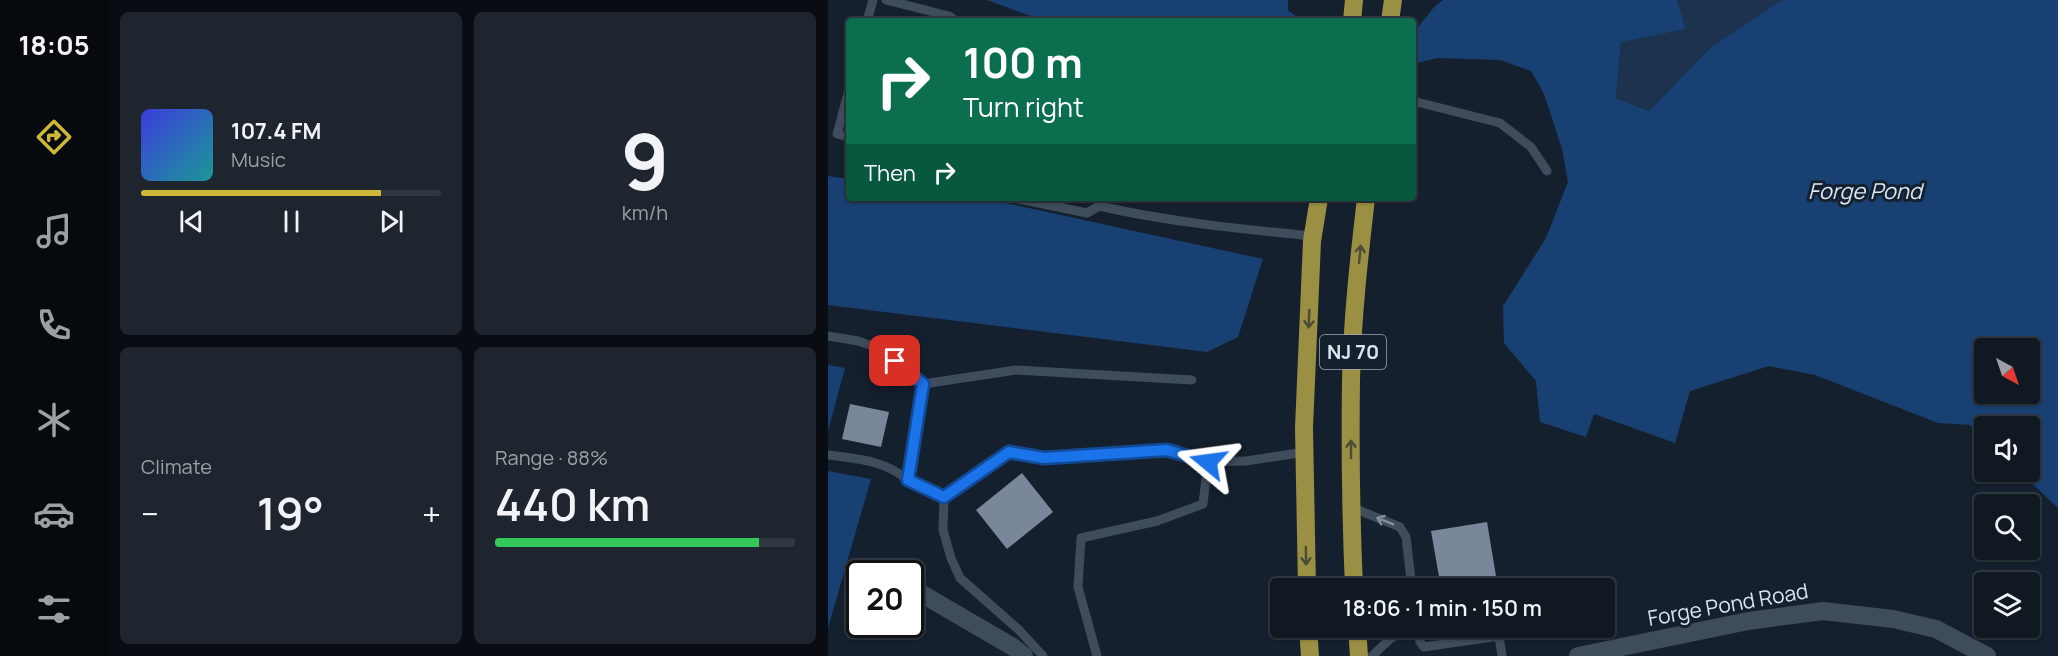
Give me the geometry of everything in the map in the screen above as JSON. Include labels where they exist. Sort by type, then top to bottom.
[{"type":"highway","points":[[1352,18],[1354,0]]},
{"type":"highway","points":[[1390,18],[1393,0]]},
{"type":"highway","name":"NJ 70","points":[[1307,578],[1305,452],[1313,236],[1319,201]]},
{"type":"highway","name":"NJ 70","points":[[1354,578],[1351,380],[1356,282],[1366,201]]},
{"type":"highway","points":[[1309,638],[1310,656]]},
{"type":"highway","points":[[1358,638],[1359,656]]},
{"type":"street","points":[[924,595],[1013,646],[1024,656]]},
{"type":"street","name":"Forge Pond Road","points":[[1578,656],[1748,621],[1822,611],[1893,620],[1936,629],[1987,656]]},
{"type":"lane","points":[[868,18],[873,0]]},
{"type":"lane","points":[[886,0],[952,18]]},
{"type":"lane","points":[[846,101],[837,134],[846,136]]},
{"type":"lane","points":[[1416,102],[1500,123],[1531,147],[1547,171]]},
{"type":"lane","points":[[1029,201],[1087,213],[1100,202],[1160,218],[1238,229],[1313,236]]},
{"type":"lane","points":[[828,336],[858,341],[880,349],[923,384],[1016,370],[1192,380]]},
{"type":"lane","points":[[908,480],[923,384]]},
{"type":"lane","points":[[944,497],[1009,452],[1044,458],[1167,450],[1208,462],[1246,461],[1305,452]]},
{"type":"lane","points":[[828,455],[876,463],[894,469],[908,480],[944,497]]},
{"type":"lane","points":[[1097,656],[1078,587],[1081,538],[1157,521],[1203,504],[1208,462]]},
{"type":"lane","points":[[944,497],[943,530],[951,558],[960,578],[1019,630],[1043,656]]},
{"type":"lane","points":[[1351,507],[1400,527],[1406,537],[1411,578]]},
{"type":"lane","points":[[1372,656],[1392,638]]},
{"type":"lane","points":[[1419,638],[1424,647],[1485,638]]},
{"type":"lane","points":[[1499,638],[1502,656]]},
{"type":"shaded area","points":[[1677,0],[1782,0],[1711,47],[1649,111],[1616,98],[1621,41],[1686,29]]},
{"type":"water","points":[[987,0],[1288,0],[1288,10],[1298,18],[1036,18]]},
{"type":"water","name":"Forge Pond","points":[[1443,0],[1677,0],[1686,29],[1621,42],[1616,98],[1649,111],[1711,47],[1782,0],[2058,0],[2058,508],[2031,482],[2040,482],[2040,416],[1974,416],[1974,429],[1970,425],[1938,423],[1815,375],[1769,366],[1690,391],[1675,443],[1594,414],[1586,437],[1540,422],[1536,381],[1504,343],[1503,306],[1546,238],[1568,182],[1562,149],[1544,94],[1531,71],[1500,60],[1437,58],[1416,63],[1416,27]]},
{"type":"water","points":[[828,176],[846,179],[846,201],[997,201],[1263,259],[1238,337],[1207,352],[828,305]]},
{"type":"water","points":[[828,365],[845,368],[828,431]]},
{"type":"water","points":[[828,471],[871,479],[828,628]]},
{"type":"building","points":[[850,404],[889,412],[881,447],[842,439]]},
{"type":"building","points":[[1022,473],[1053,512],[1007,549],[976,510]]},
{"type":"building","points":[[1487,522],[1496,578],[1439,578],[1431,531]]},
{"type":"route","points":[[895,361],[923,384],[908,480],[944,497],[1009,452],[1044,458],[1167,450],[1208,462]]}]
